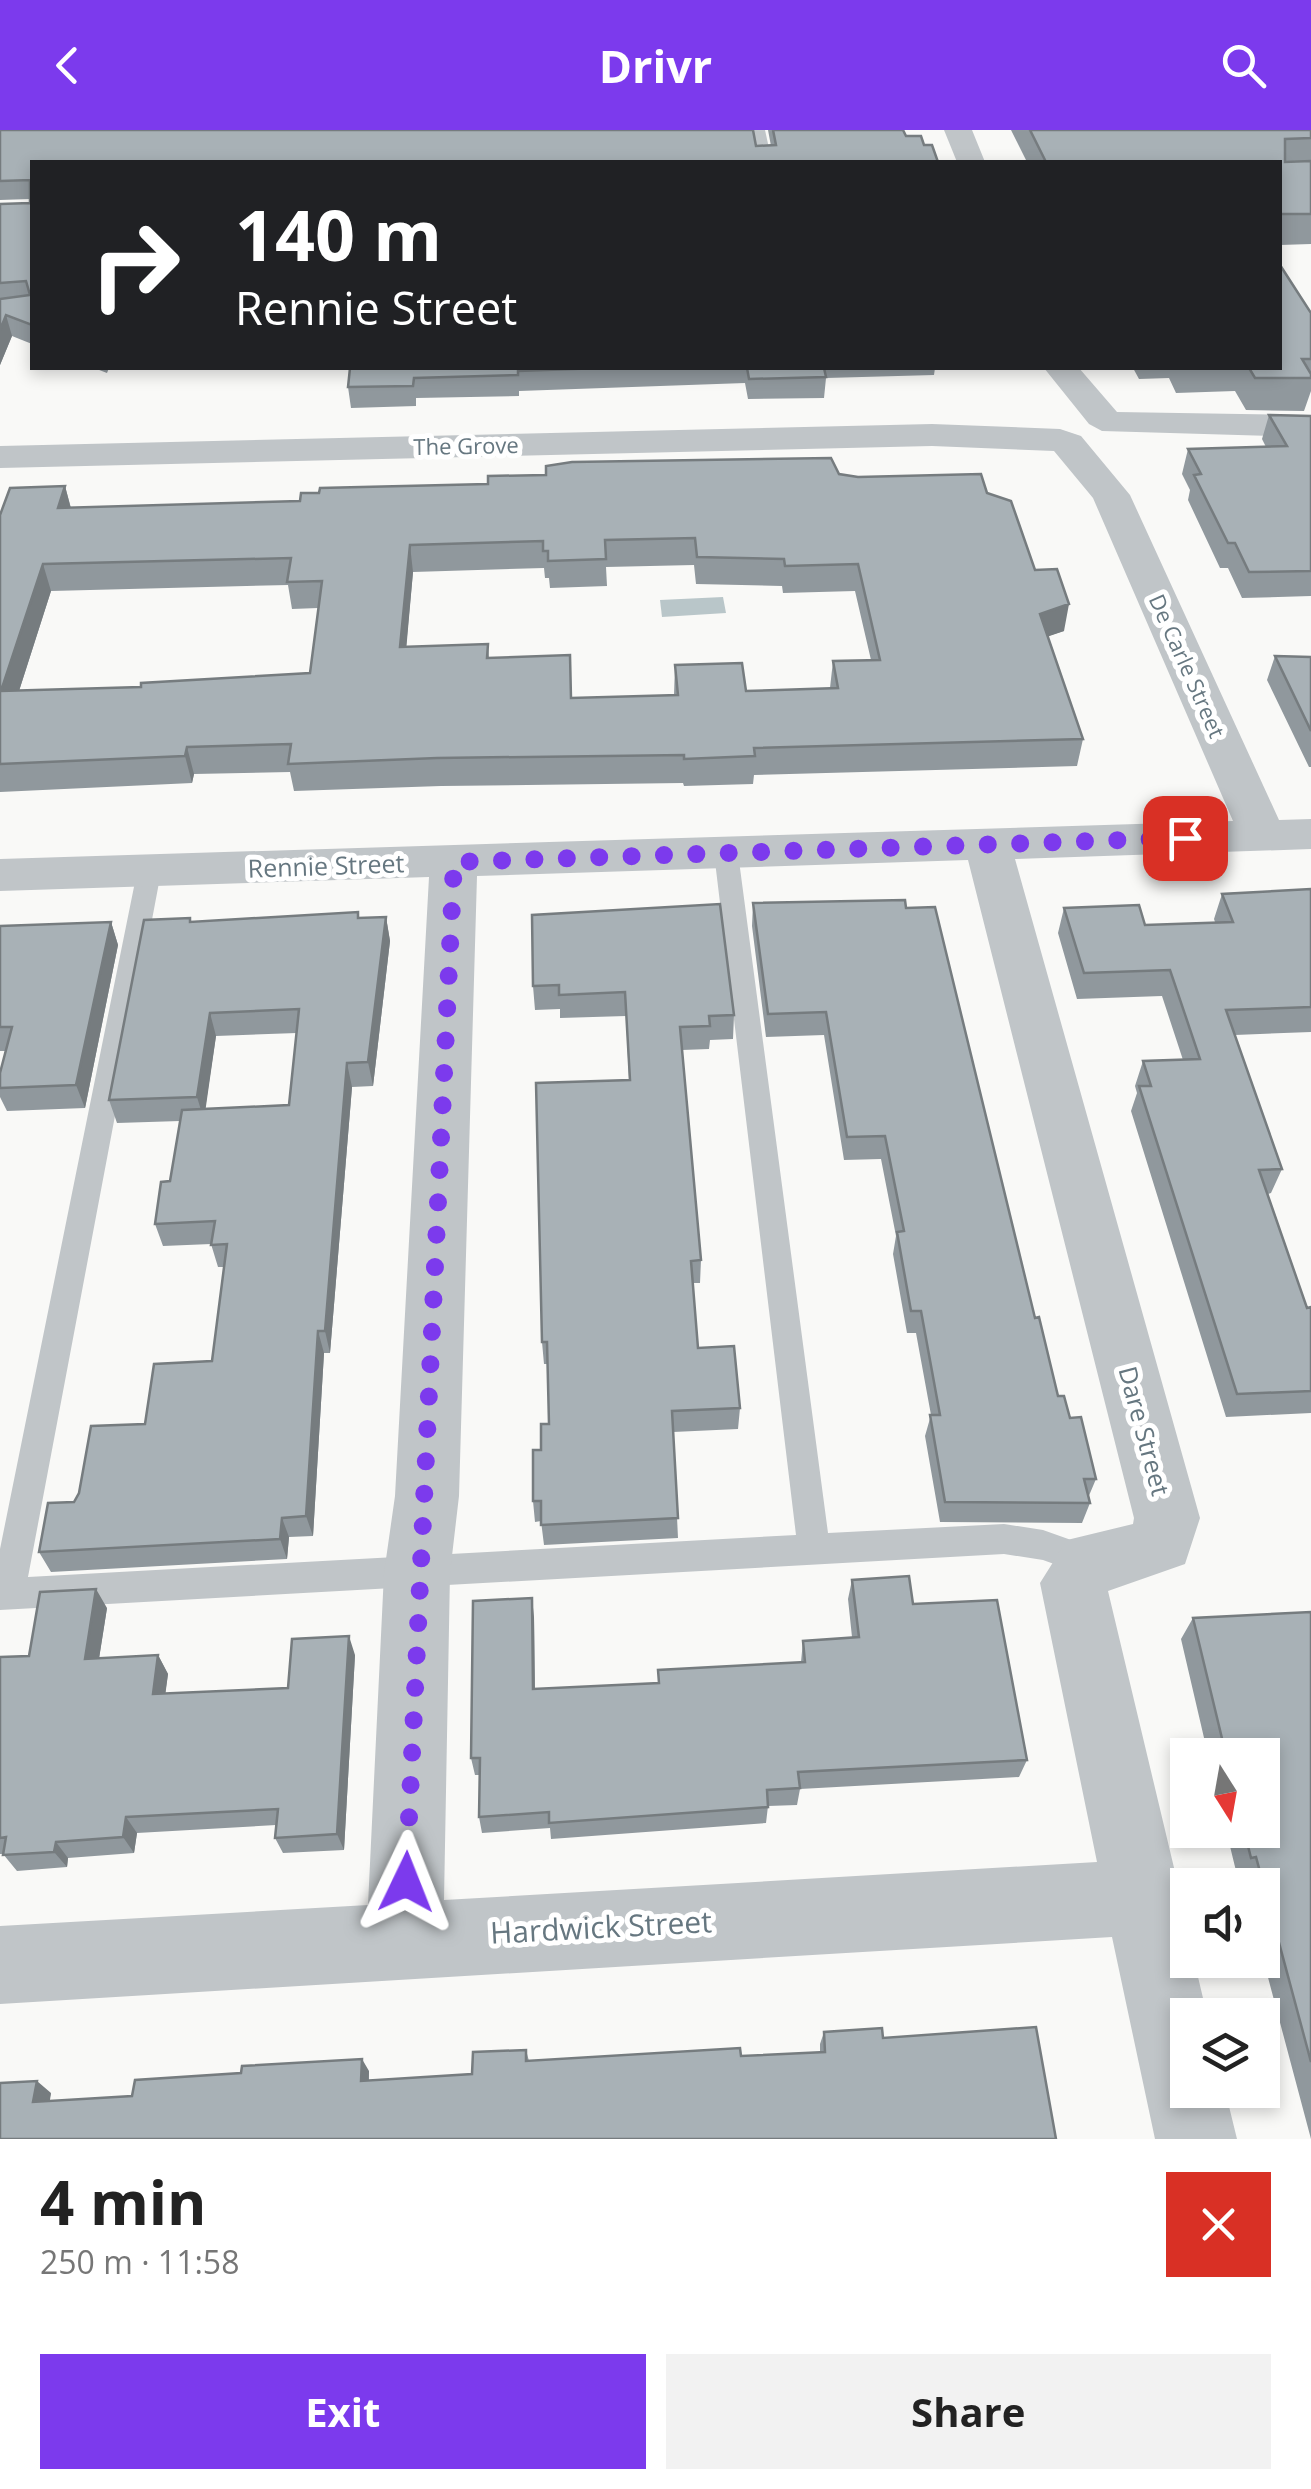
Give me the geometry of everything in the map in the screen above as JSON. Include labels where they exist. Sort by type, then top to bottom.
[{"type":"street","points":[[958,130],[970,160]]},
{"type":"street","points":[[1059,370],[1061,430]]},
{"type":"street","points":[[1061,370],[1112,431],[1311,426]]},
{"type":"street","name":"De Carle Street","points":[[1061,430],[1111,495],[1263,836]]},
{"type":"street","name":"The Grove","points":[[0,458],[1112,431]]},
{"type":"street","name":"De Carle Street","points":[[1111,495],[1112,431]]},
{"type":"street","name":"Rennie Street","points":[[0,875],[1311,834]]},
{"type":"street","name":"Dare Street","points":[[988,844],[1167,1518],[1162,1543],[1152,1549],[1090,1562]]},
{"type":"street","points":[[405,1938],[417,1573],[427,1496],[454,862]]},
{"type":"street","points":[[1090,1562],[1074,1583],[1074,1600],[1196,2139]]},
{"type":"street","name":"Hardwick Street","points":[[0,1965],[1143,1897]]},
{"type":"lane","points":[[758,130],[765,160]]},
{"type":"lane","points":[[726,853],[814,1549]]},
{"type":"lane","points":[[149,872],[4,1593],[1004,1539],[1043,1545],[1090,1562]]},
{"type":"shaded area","points":[[723,597],[726,613],[662,617],[660,600]]},
{"type":"building","points":[[0,130],[753,130],[756,146],[776,145],[773,130],[903,130],[906,136],[921,136],[924,145],[932,145],[937,160],[30,160],[30,180],[0,181]]},
{"type":"building","points":[[1030,130],[1311,130],[1311,138],[1285,139],[1285,162],[1311,161],[1311,214],[1282,214],[1282,160],[1045,160]]},
{"type":"building","points":[[30,203],[30,295],[26,281],[0,283],[0,204]]},
{"type":"building","points":[[1282,268],[1311,313],[1311,359],[1302,359],[1311,378],[1255,378],[1250,370],[1282,370]]},
{"type":"building","points":[[30,295],[30,324],[6,315],[0,330],[0,299]]},
{"type":"building","points":[[350,370],[546,370],[518,371],[518,375],[414,378],[413,386],[348,387]]},
{"type":"building","points":[[747,370],[824,370],[826,377],[749,379]]},
{"type":"building","points":[[1269,415],[1311,416],[1311,571],[1249,572],[1235,543],[1228,543],[1194,475],[1201,474],[1188,449],[1287,446]]},
{"type":"building","points":[[831,458],[839,474],[858,477],[981,474],[987,493],[1011,501],[1035,570],[1057,569],[1069,604],[1040,614],[1083,739],[754,748],[755,756],[684,759],[684,755],[437,758],[288,764],[291,744],[187,747],[185,756],[0,764],[0,515],[10,488],[65,486],[58,508],[300,501],[301,493],[319,493],[320,488],[488,484],[488,476],[546,475],[546,466],[572,462]],"holes":[[[695,538],[697,557],[784,559],[785,566],[858,564],[880,660],[833,661],[838,688],[746,691],[742,663],[675,665],[678,695],[571,698],[570,655],[487,658],[488,644],[400,647],[410,545],[543,541],[548,561],[606,559],[605,540]],[[291,558],[287,582],[322,581],[310,673],[141,683],[141,687],[1,691],[43,564]]]},
{"type":"building","points":[[1275,656],[1311,657],[1311,731]]},
{"type":"building","points":[[1311,889],[1311,1007],[1226,1010],[1282,1169],[1259,1170],[1307,1308],[1311,1307],[1311,1391],[1237,1394],[1139,1086],[1151,1086],[1143,1061],[1200,1059],[1170,970],[1084,973],[1064,908],[1139,905],[1145,925],[1233,922],[1222,894]]},
{"type":"building","points":[[905,900],[906,908],[935,907],[1035,1318],[1039,1317],[1058,1396],[1064,1396],[1070,1418],[1081,1417],[1096,1479],[1084,1479],[1090,1503],[945,1502],[930,1415],[940,1415],[921,1311],[911,1311],[897,1232],[904,1231],[885,1136],[847,1137],[826,1012],[768,1014],[753,903]]},
{"type":"building","points":[[720,904],[734,1015],[709,1016],[710,1026],[680,1027],[701,1260],[691,1261],[698,1348],[734,1346],[740,1408],[672,1411],[678,1518],[541,1525],[541,1501],[533,1501],[533,1450],[541,1450],[541,1424],[549,1424],[547,1342],[542,1342],[536,1083],[630,1080],[625,992],[559,995],[559,985],[533,986],[532,915]]},
{"type":"building","points":[[358,912],[358,918],[386,917],[368,1062],[347,1063],[325,1331],[318,1331],[306,1516],[282,1518],[280,1539],[39,1552],[48,1503],[74,1502],[79,1493],[91,1426],[145,1424],[154,1364],[212,1361],[227,1244],[211,1245],[215,1221],[155,1224],[161,1182],[170,1181],[182,1110],[289,1105],[299,1009],[210,1013],[197,1097],[109,1100],[144,920],[190,918],[190,922]]},
{"type":"building","points":[[111,922],[76,1085],[0,1088],[12,1027],[0,1027],[0,926]]},
{"type":"building","points":[[909,1576],[913,1604],[997,1600],[1027,1760],[798,1772],[800,1788],[767,1790],[768,1807],[549,1823],[549,1812],[479,1817],[480,1758],[471,1758],[473,1601],[532,1598],[533,1689],[659,1683],[658,1670],[805,1662],[803,1641],[859,1637],[852,1580]]},
{"type":"building","points":[[96,1589],[85,1659],[158,1655],[153,1694],[288,1688],[292,1639],[349,1636],[337,1834],[275,1838],[278,1809],[126,1817],[123,1837],[56,1842],[54,1852],[3,1855],[6,1837],[0,1838],[0,1657],[29,1656],[40,1592]]},
{"type":"building","points":[[1311,1612],[1311,2062],[1280,1946],[1280,1868],[1259,1868],[1248,1848],[1280,1848],[1280,1738],[1222,1738],[1193,1618]]},
{"type":"building","points":[[1036,2027],[1056,2139],[0,2139],[0,2083],[37,2081],[33,2102],[132,2096],[135,2080],[241,2073],[242,2066],[362,2059],[361,2081],[472,2074],[473,2052],[526,2050],[526,2061],[740,2048],[741,2056],[825,2052],[824,2032],[882,2028],[883,2038]]},
{"type":"route","points":[[406,1882],[417,1573],[427,1496],[454,862],[1185,838]]}]
